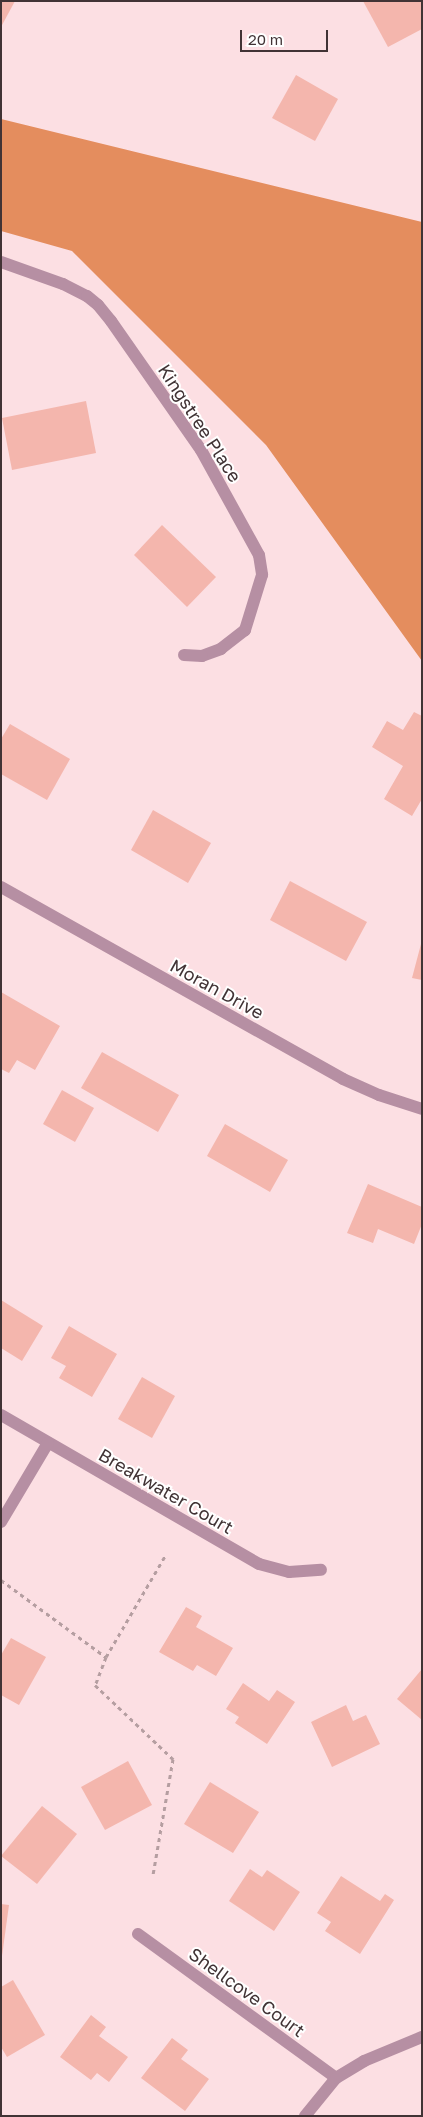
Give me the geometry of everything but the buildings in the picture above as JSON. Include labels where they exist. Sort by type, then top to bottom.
[{"type":"street","name":"Kingstree Place","points":[[1,262],[63,284],[87,296],[98,305],[202,450],[259,556],[262,575],[245,630],[221,649],[202,656],[184,655]]},
{"type":"street","name":"Moran Drive","points":[[1,887],[343,1079],[379,1095],[422,1109]]},
{"type":"street","name":"Breakwater Court","points":[[1,1415],[259,1564],[288,1572],[322,1570]]},
{"type":"street","points":[[1,1522],[48,1443]]},
{"type":"street","name":"Shellcove Court","points":[[138,1934],[336,2078]]},
{"type":"street","points":[[305,2116],[336,2078],[364,2061],[422,2037]]},
{"type":"path","points":[[153,1875],[173,1759],[95,1684],[106,1657],[165,1556]]},
{"type":"path","points":[[1,1580],[106,1657]]},
{"type":"shaded area","points":[[1,119],[422,222],[422,661],[266,445],[72,251],[1,231]]}]
